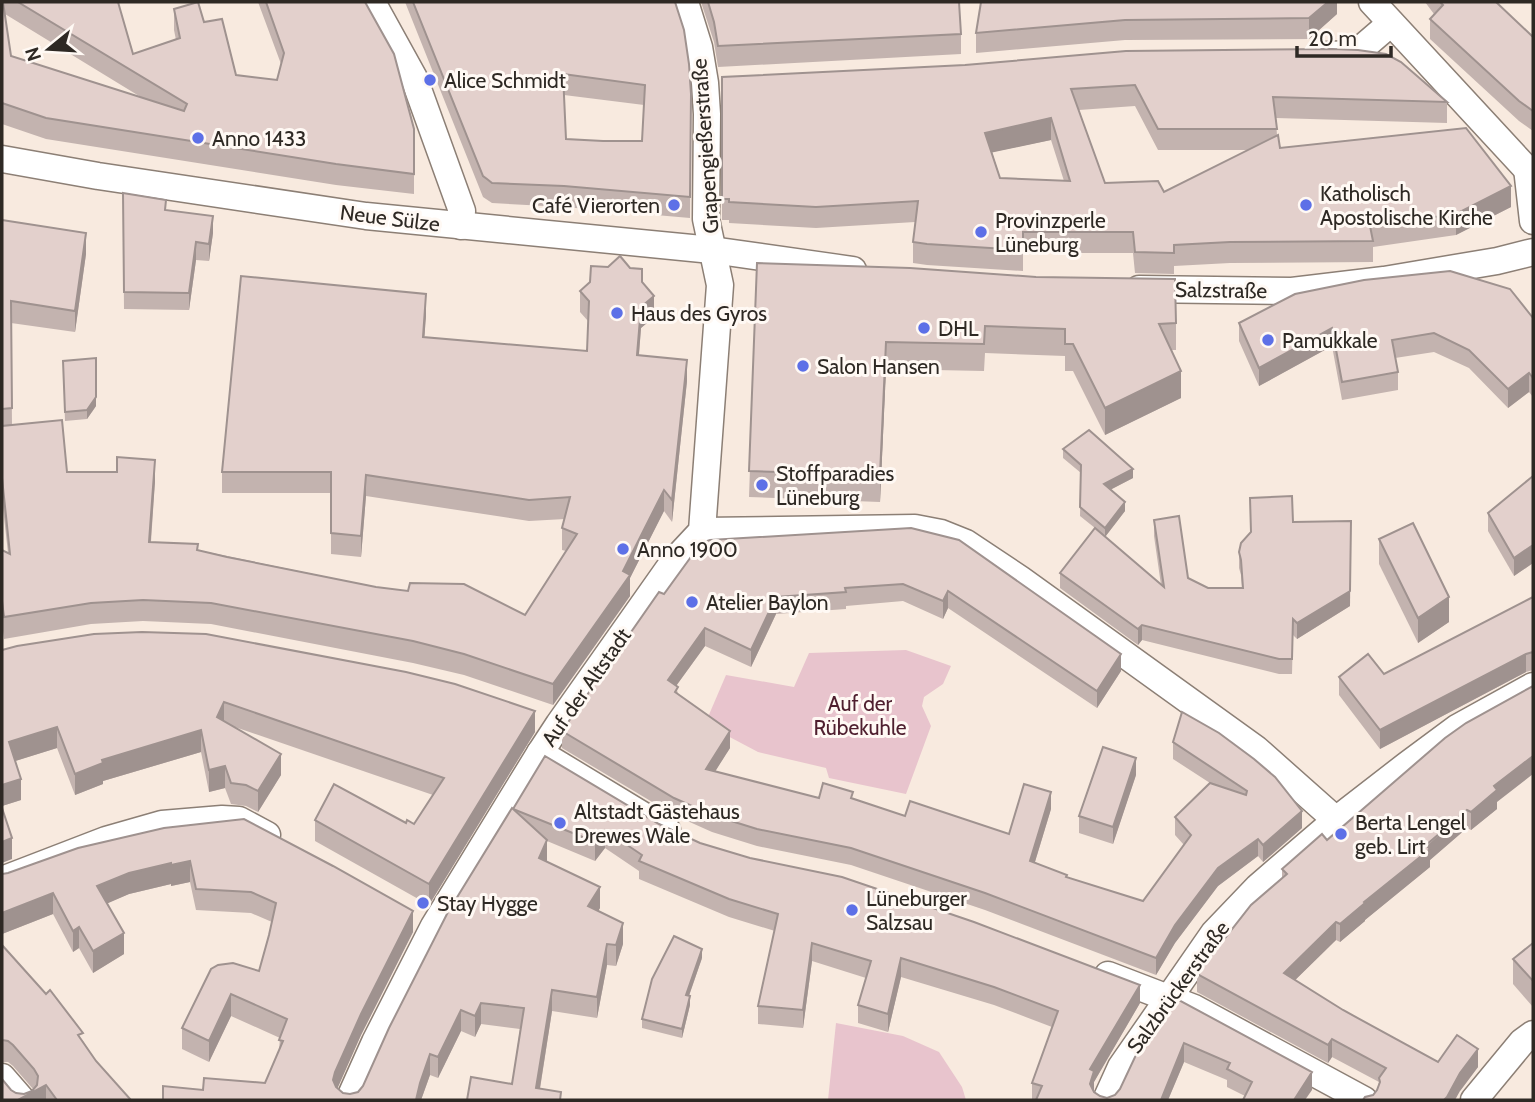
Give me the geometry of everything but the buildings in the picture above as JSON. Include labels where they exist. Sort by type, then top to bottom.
[{"type":"street","points":[[372,2],[414,78],[462,211],[471,227]]},
{"type":"street","name":"Grapengießerstraße","points":[[685,2],[699,47],[715,83],[707,114],[706,219],[712,250]]},
{"type":"street","points":[[1372,2],[1530,172],[1533,221]]},
{"type":"street","points":[[1300,55],[1355,54],[1391,23]]},
{"type":"street","name":"Neue Sülze","points":[[2,159],[366,216],[712,250],[873,273]]},
{"type":"street","points":[[712,250],[720,285],[702,531],[915,528],[942,533],[966,543],[1256,749],[1336,820]]},
{"type":"street","name":"Salzstraße","points":[[1116,289],[1292,291],[1384,280],[1533,253]]},
{"type":"street","name":"Auf der Altstadt","points":[[349,1100],[426,921],[540,753],[547,720],[635,619],[674,561],[702,531]]},
{"type":"street","name":"Salzbrückerstraße","points":[[1106,1100],[1121,1067],[1214,933],[1258,887],[1336,820],[1457,728],[1533,686]]},
{"type":"street","points":[[540,753],[667,830],[687,838]]},
{"type":"street","points":[[2,880],[106,840],[162,824],[239,820],[284,844]]},
{"type":"street","points":[[1088,968],[1194,1008],[1364,1100]]},
{"type":"street","points":[[1474,1100],[1522,1042],[1533,1034]]},
{"type":"street","points":[[2,1077],[22,1100]]},
{"type":"green space","name":"Auf der Rübekuhle","points":[[906,650],[951,666],[943,684],[924,697],[922,706],[931,726],[906,794],[829,778],[826,768],[758,752],[705,724],[726,675],[794,687],[809,653]]},
{"type":"green space","points":[[836,1023],[903,1036],[939,1052],[962,1087],[966,1100],[828,1100]]},
{"type":"place","name":"Alice Schmidt","points":[[430,80]]},
{"type":"place","name":"Anno 1433","points":[[198,138]]},
{"type":"place","name":"Café Vierorten","points":[[674,205]]},
{"type":"place","name":"Katholisch Apostolische Kirche","points":[[1306,205]]},
{"type":"place","name":"Provinzperle Lüneburg","points":[[981,232]]},
{"type":"place","name":"Haus des Gyros","points":[[617,313]]},
{"type":"place","name":"DHL","points":[[924,328]]},
{"type":"place","name":"Pamukkale","points":[[1268,340]]},
{"type":"place","name":"Salon Hansen","points":[[803,366]]},
{"type":"place","name":"Stoffparadies Lüneburg","points":[[762,485]]},
{"type":"place","name":"Anno 1900","points":[[623,549]]},
{"type":"place","name":"Atelier Baylon","points":[[692,602]]},
{"type":"place","name":"Altstadt Gästehaus Drewes Wale","points":[[560,823]]},
{"type":"place","name":"Berta Lengel geb. Lirt","points":[[1341,834]]},
{"type":"place","name":"Stay Hygge","points":[[423,903]]},
{"type":"place","name":"Lüneburger Salzsau","points":[[852,910]]}]
